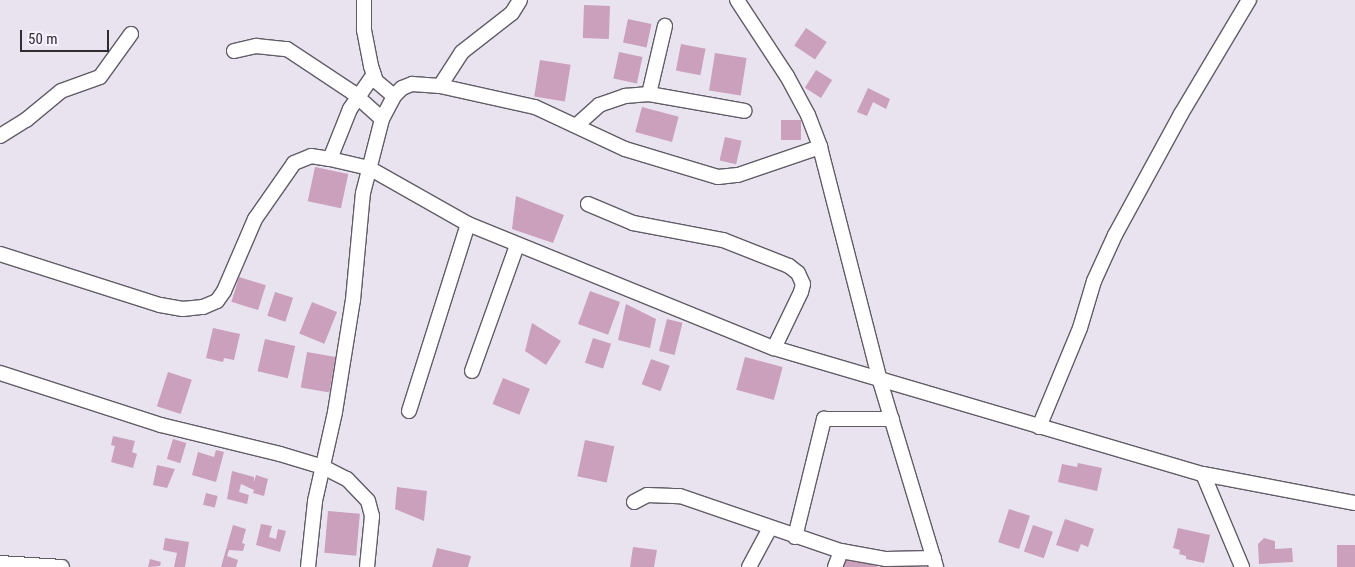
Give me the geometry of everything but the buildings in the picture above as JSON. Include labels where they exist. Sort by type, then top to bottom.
[{"type":"street","points":[[364,0],[365,39],[374,74],[386,91],[394,96]]},
{"type":"street","points":[[440,86],[462,52],[512,13],[520,0]]},
{"type":"street","points":[[1039,427],[1080,328],[1094,281],[1115,235],[1190,99],[1249,0]]},
{"type":"street","points":[[634,502],[647,495],[680,496],[841,551],[886,559],[935,563],[880,381],[820,147],[808,115],[787,76],[739,1]]},
{"type":"street","points":[[648,94],[665,26]]},
{"type":"street","points":[[0,136],[26,120],[61,91],[100,77],[131,34]]},
{"type":"street","points":[[234,51],[256,46],[287,49],[357,96],[382,119]]},
{"type":"street","points":[[330,159],[357,96],[374,74]]},
{"type":"street","points":[[308,567],[315,501],[344,359],[358,225],[369,168],[382,119],[394,96],[412,84],[440,86],[535,106],[577,124],[625,149],[718,177],[738,175],[820,147]]},
{"type":"street","points":[[577,124],[599,106],[624,96],[648,94],[745,111]]},
{"type":"street","points":[[0,254],[160,305],[182,309],[203,307],[217,301],[224,291],[255,219],[294,163],[311,156],[330,159],[369,168],[468,224],[774,348],[880,381],[1203,474],[1355,503]]},
{"type":"street","points":[[588,204],[633,223],[723,240],[789,266],[798,273],[803,284],[774,348]]},
{"type":"street","points":[[408,411],[468,224]]},
{"type":"street","points":[[472,372],[517,245]]},
{"type":"street","points":[[0,373],[160,425],[243,442],[323,467],[348,479],[368,501],[372,532],[367,567]]},
{"type":"street","points":[[796,537],[824,419],[892,419]]},
{"type":"street","points":[[1203,474],[1242,567]]},
{"type":"street","points":[[749,567],[770,528]]},
{"type":"street","points":[[835,567],[841,551]]},
{"type":"street","points":[[0,563],[62,567]]}]
